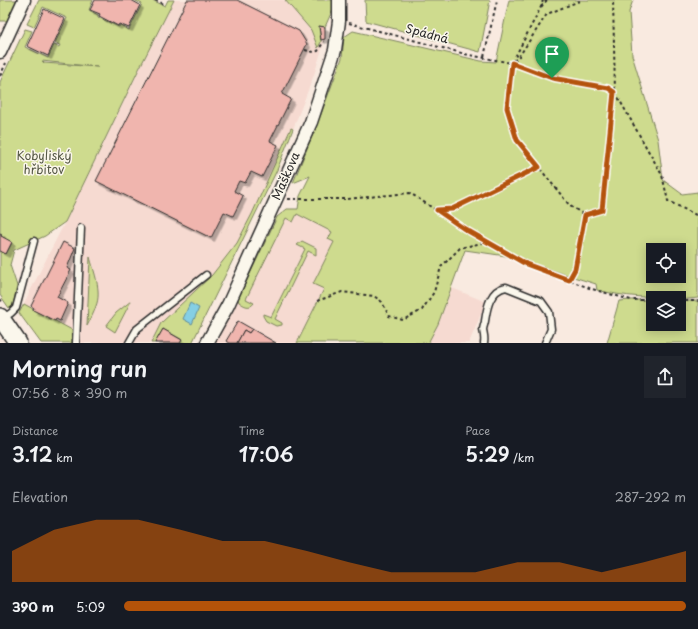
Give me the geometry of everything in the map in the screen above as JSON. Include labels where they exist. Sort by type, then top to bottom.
[{"type":"main road","points":[[1,318],[17,343]]},
{"type":"street","points":[[0,52],[24,0]]},
{"type":"street","name":"Maškova","points":[[207,343],[228,305],[311,122],[334,50],[339,21],[339,0]]},
{"type":"lane","points":[[76,343],[81,228]]},
{"type":"lane","points":[[1,318],[12,313],[16,308],[34,241]]},
{"type":"lane","points":[[129,343],[138,329],[206,275]]},
{"type":"lane","points":[[484,343],[485,338],[483,330],[486,313],[491,298],[500,288],[506,287],[541,301],[545,306],[549,312],[551,329],[545,343]]},
{"type":"path","points":[[155,0],[164,4]]},
{"type":"path","points":[[484,58],[497,0]]},
{"type":"path","points":[[543,0],[541,7],[512,63],[507,108],[517,140],[570,206],[585,215],[602,210],[614,92],[613,0]]},
{"type":"path","points":[[541,7],[547,0]]},
{"type":"path","points":[[512,63],[520,55],[547,14],[582,0]]},
{"type":"path","name":"Spádná","points":[[339,21],[484,58],[512,63],[552,78],[608,88],[614,92]]},
{"type":"path","points":[[305,50],[314,52],[318,51],[325,39],[329,41]]},
{"type":"path","points":[[614,92],[662,175],[668,201],[698,216]]},
{"type":"path","points":[[437,210],[452,209],[539,167]]},
{"type":"path","points":[[276,199],[346,199],[410,193],[463,228],[526,264],[592,289],[631,300],[646,300]]},
{"type":"path","points":[[569,280],[575,269],[585,215]]},
{"type":"path","points":[[318,301],[342,292],[374,296],[382,302],[389,316],[403,320],[422,310],[434,292],[441,267],[460,248],[487,242]]},
{"type":"path","points":[[686,301],[698,301]]},
{"type":"shaded area","points":[[174,0],[299,0],[325,27],[325,39],[314,75],[277,170],[192,343],[41,343],[19,313]]},
{"type":"shaded area","points":[[287,209],[295,209],[297,214],[332,232],[334,242],[313,343],[215,343],[277,217]]},
{"type":"shaded area","points":[[452,288],[486,302],[469,343],[428,343],[438,324]]},
{"type":"green space","points":[[0,0],[19,0],[9,21],[0,21]]},
{"type":"green space","name":"Kobyliský hřbitov","points":[[39,0],[93,0],[89,10],[98,15],[98,17],[129,30],[142,4],[134,0],[152,0],[165,6],[168,0],[174,0],[65,222],[45,236],[14,250],[10,265],[17,286],[12,308],[9,308],[0,295],[0,251],[6,254],[12,243],[1,236],[0,233],[0,82],[25,29],[32,31],[25,47],[48,58],[54,45],[59,47],[60,45],[55,43],[67,18],[43,7],[34,27],[27,24]],"holes":[[[42,61],[95,67],[44,63]]]},
{"type":"green space","points":[[285,0],[335,0],[335,4],[325,27],[319,27],[321,42],[318,48],[311,30]]},
{"type":"green space","points":[[365,0],[490,0],[480,52],[366,21]]},
{"type":"green space","points":[[509,0],[633,0],[629,12],[632,55],[658,140],[663,180],[682,194],[698,192],[698,298],[686,299],[686,291],[646,291],[646,297],[597,290],[596,284],[506,256],[465,250],[438,324],[428,343],[297,343],[324,289],[313,284],[334,242],[328,239],[332,232],[297,214],[293,222],[286,218],[246,299],[254,303],[251,306],[247,306],[239,302],[238,299],[277,217],[287,209],[298,209],[300,196],[310,176],[293,183],[342,58],[344,37],[353,31],[481,61],[496,62]]},
{"type":"green space","points":[[291,128],[293,129],[277,170],[192,343],[180,343],[181,339],[163,329],[155,343],[151,343],[161,323],[212,275],[237,243],[252,214]]},
{"type":"green space","points":[[302,241],[316,248],[316,255],[308,251],[275,319],[282,323],[282,325],[276,326],[266,321],[263,314],[271,317],[305,249],[297,245]]},
{"type":"green space","points":[[90,257],[97,282],[98,300],[87,326]]},
{"type":"green space","points":[[646,300],[646,331],[686,331],[686,301],[698,301],[698,343],[607,343],[619,301]]},
{"type":"green space","points":[[131,301],[115,332],[106,326],[116,313]]},
{"type":"green space","points":[[24,304],[72,330],[72,343],[41,343],[19,313]]},
{"type":"water","points":[[190,303],[199,308],[192,324],[183,319]]},
{"type":"building","points":[[95,0],[131,0],[140,5],[129,28],[119,24],[118,26],[99,16],[100,14],[90,10]]},
{"type":"building","points":[[187,0],[237,0],[299,31],[307,44],[282,94],[291,99],[270,141],[278,145],[262,177],[251,172],[245,183],[239,181],[234,191],[243,196],[233,216],[224,212],[211,238],[96,181]]},
{"type":"building","points":[[44,9],[65,19],[48,56],[27,46]]},
{"type":"building","points":[[319,26],[325,27],[325,39],[321,40]]},
{"type":"building","points":[[0,233],[2,234],[1,236],[12,242],[6,254],[0,251]]},
{"type":"building","points":[[63,242],[75,248],[67,268],[71,270],[57,297],[68,303],[60,321],[56,319],[55,321],[33,310],[34,308],[31,306]]},
{"type":"building","points":[[238,321],[252,329],[249,333],[244,330],[237,343],[230,343],[226,341]]},
{"type":"building","points":[[163,329],[182,340],[180,343],[155,343]]},
{"type":"building","points":[[252,329],[276,343],[237,343],[244,330],[249,333]]},
{"type":"route","points":[[512,63],[552,78],[608,88],[614,92],[602,210],[585,215],[575,269],[569,280],[526,264],[463,228],[437,210],[452,209],[539,167],[517,140],[507,108],[512,63]]}]
